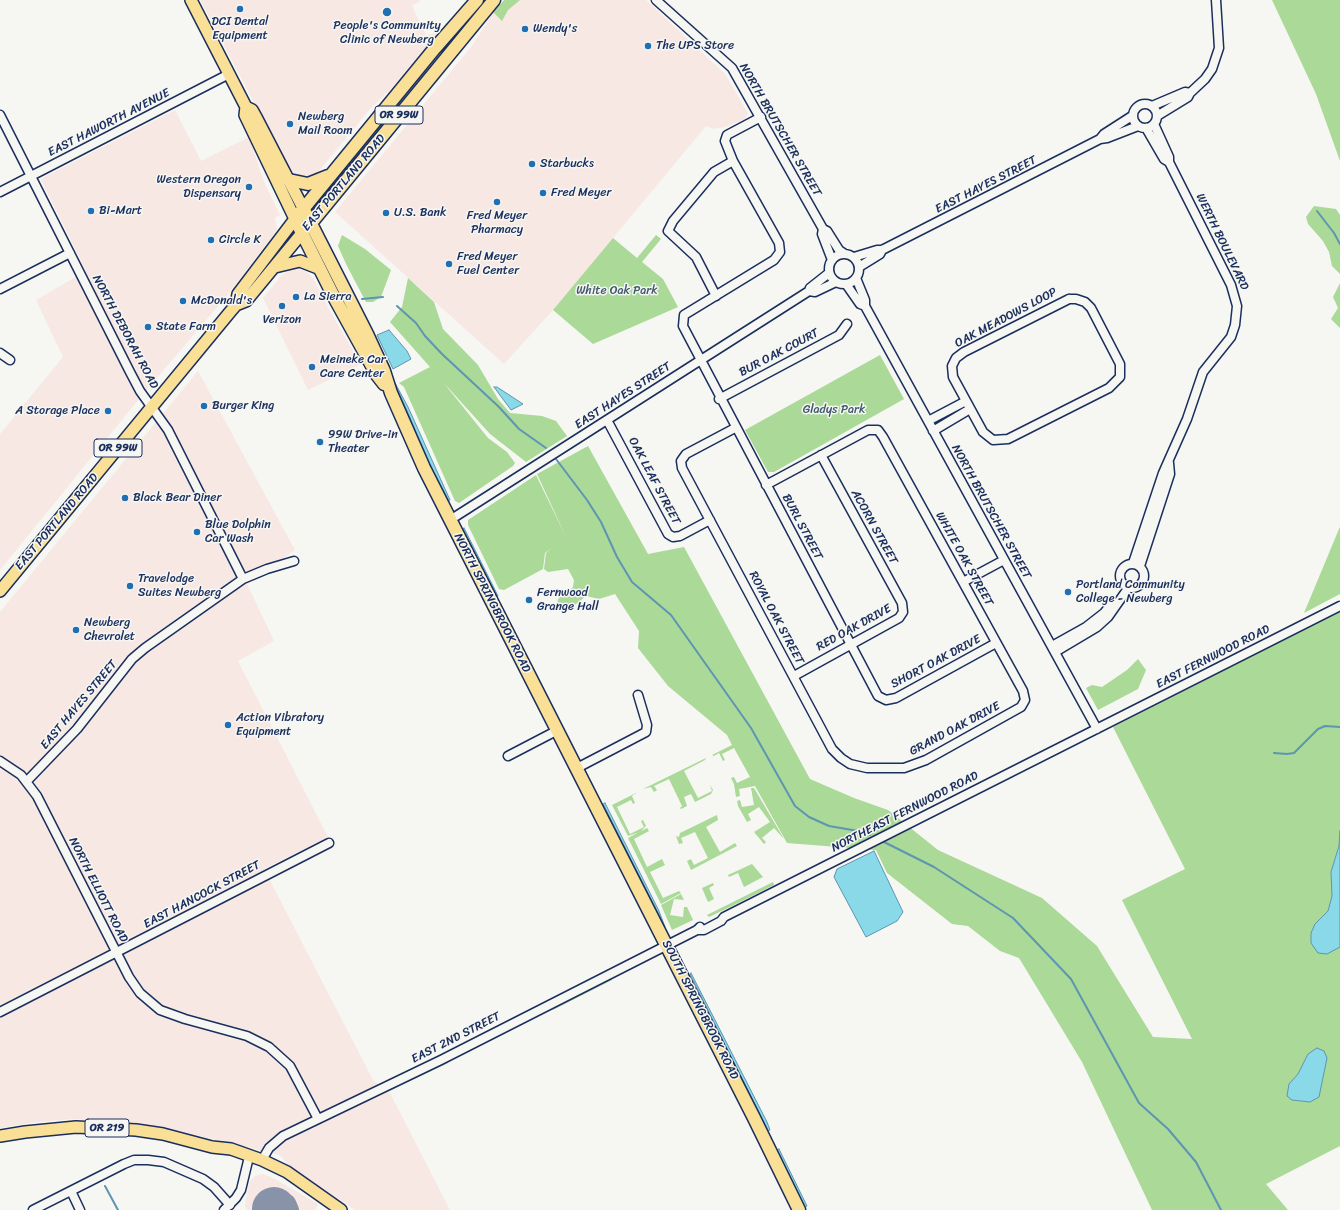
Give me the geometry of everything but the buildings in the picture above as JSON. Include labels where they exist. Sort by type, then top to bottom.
[{"type":"highway","name":"EAST PORTLAND ROAD","points":[[302,233],[494,0]]},
{"type":"highway","name":"EAST PORTLAND ROAD","points":[[295,219],[474,1]]},
{"type":"highway","points":[[289,180],[308,184],[330,176]]},
{"type":"highway","name":"NORTH SPRINGBROOK ROAD","points":[[303,208],[367,334],[424,468],[599,810]]},
{"type":"highway","name":"NORTH SPRINGBROOK ROAD","points":[[295,219],[318,268],[377,375],[391,393]]},
{"type":"highway","points":[[366,353],[369,351],[378,368],[384,371]]},
{"type":"highway","name":"SOUTH SPRINGBROOK ROAD","points":[[599,810],[799,1210]]},
{"type":"main road","name":"NORTH SPRINGBROOK ROAD","points":[[190,0],[246,107],[252,110],[303,208]]},
{"type":"main road","name":"NORTH SPRINGBROOK ROAD","points":[[246,107],[244,115],[295,219]]},
{"type":"main road","name":"EAST PORTLAND ROAD","points":[[236,305],[238,294],[295,219]]},
{"type":"main road","name":"EAST PORTLAND ROAD","points":[[0,591],[236,305],[246,301],[302,233]]},
{"type":"main road","points":[[275,266],[300,261],[318,268]]},
{"type":"main road","name":"OR 219","points":[[0,1136],[48,1129],[100,1128],[163,1134],[212,1147],[231,1150],[262,1160],[287,1172],[341,1210]]},
{"type":"main road","name":"OR 219","points":[[212,1147],[298,1181]]},
{"type":"street","name":"NORTH BRUTSCHER STREET","points":[[656,0],[732,68],[823,228],[827,231],[839,250],[845,254]]},
{"type":"street","points":[[1157,116],[1152,106],[1145,103],[1139,105],[1134,110],[1132,116],[1142,127],[1154,124],[1157,116],[1188,97],[1190,93],[1205,80],[1216,60],[1219,34],[1216,0]]},
{"type":"street","name":"EAST HAWORTH AVENUE","points":[[0,192],[229,74]]},
{"type":"street","points":[[1152,106],[1185,92],[1190,93]]},
{"type":"street","name":"NORTH DEBORAH ROAD","points":[[0,115],[130,372],[168,430],[243,579]]},
{"type":"street","name":"EAST HAYES STREET","points":[[1100,139],[1104,134],[1132,116]]},
{"type":"street","points":[[733,160],[714,172],[673,222],[668,231],[696,257],[716,296],[778,257],[780,252],[779,243],[733,160],[725,141],[727,136],[761,117]]},
{"type":"street","name":"WERTH BOULEVARD","points":[[1136,565],[1163,473],[1169,463],[1187,418],[1203,372],[1231,337],[1235,326],[1237,306],[1231,285],[1169,162],[1169,157],[1154,124]]},
{"type":"street","name":"EAST HAYES STREET","points":[[854,258],[877,250],[882,250],[1100,139],[1142,127]]},
{"type":"street","name":"WERTH BOULEVARD","points":[[1142,127],[1164,159],[1169,162]]},
{"type":"street","name":"NORTH BRUTSCHER STREET","points":[[823,228],[822,234],[832,260]]},
{"type":"street","name":"EAST HAYES STREET","points":[[860,267],[880,254],[882,250]]},
{"type":"street","points":[[0,289],[70,253]]},
{"type":"street","points":[[840,254],[845,254],[854,258],[860,267],[856,278],[846,284],[836,282],[829,273],[832,260],[840,254]]},
{"type":"street","name":"EAST HAYES STREET","points":[[450,520],[809,291],[810,288],[829,273]]},
{"type":"street","name":"NORTH BRUTSCHER STREET","points":[[856,278],[865,300],[865,306],[1097,729]]},
{"type":"street","name":"EAST HAYES STREET","points":[[809,291],[815,292],[836,282]]},
{"type":"street","name":"NORTH BRUTSCHER STREET","points":[[846,284],[860,304],[865,306]]},
{"type":"street","name":"BURL STREET","points":[[716,296],[687,313],[682,319],[683,326],[719,399],[878,696],[886,700]]},
{"type":"street","name":"OAK MEADOWS LOOP","points":[[1069,299],[1076,299],[1085,302],[1091,308],[1120,364],[1120,378],[1116,383],[1002,441],[993,440],[987,437],[966,401],[953,377],[952,366],[956,358],[964,352],[1069,299]]},
{"type":"street","name":"BUR OAK COURT","points":[[719,399],[839,335],[847,324]]},
{"type":"street","points":[[0,353],[10,360]]},
{"type":"street","points":[[928,421],[966,401]]},
{"type":"street","points":[[933,431],[970,409]]},
{"type":"street","name":"OAK LEAF STREET","points":[[607,420],[668,534],[673,537],[680,536],[710,520]]},
{"type":"street","name":"ROYAL OAK STREET","points":[[735,428],[686,454],[681,461],[682,468],[832,749],[850,764],[867,768]]},
{"type":"street","name":"WHITE OAK STREET","points":[[821,455],[868,430],[878,430],[1023,691],[1025,700]]},
{"type":"street","points":[[766,485],[821,455]]},
{"type":"street","name":"ACORN STREET","points":[[821,455],[902,603],[903,612]]},
{"type":"street","points":[[963,582],[1004,560]]},
{"type":"street","name":"EAST HAYES STREET","points":[[27,781],[77,729],[132,659],[243,579],[267,569],[294,561]]},
{"type":"street","name":"WERTH BOULEVARD","points":[[1136,565],[1144,574],[1142,582],[1135,587],[1127,586],[1121,581],[1120,572],[1124,566],[1136,565]]},
{"type":"street","name":"WERTH BOULEVARD","points":[[1053,649],[1097,627],[1108,617],[1127,586]]},
{"type":"street","name":"EAST FERNWOOD ROAD","points":[[1097,729],[1340,606]]},
{"type":"street","name":"RED OAK DRIVE","points":[[794,676],[899,618],[903,612]]},
{"type":"street","name":"SHORT OAK DRIVE","points":[[886,700],[896,698],[996,643]]},
{"type":"street","points":[[577,768],[646,732],[647,725],[638,695]]},
{"type":"street","name":"GRAND OAK DRIVE","points":[[867,768],[896,769],[913,766],[1021,707],[1025,700]]},
{"type":"street","name":"NORTHEAST FERNWOOD ROAD","points":[[667,944],[697,930],[701,925],[719,917],[724,917],[1097,729]]},
{"type":"street","points":[[508,756],[558,730]]},
{"type":"street","name":"NORTH ELLIOTT ROAD","points":[[0,761],[14,769],[27,781],[37,796],[129,977],[144,997],[160,1010],[185,1019],[247,1036],[262,1042],[290,1066],[318,1119]]},
{"type":"street","name":"EAST HANCOCK STREET","points":[[0,1012],[329,843]]},
{"type":"street","name":"EAST 2ND STREET","points":[[262,1160],[269,1148],[278,1139],[441,1060],[667,944]]},
{"type":"street","points":[[33,1210],[134,1160],[164,1162],[203,1179],[214,1187],[227,1207],[241,1190],[248,1162]]},
{"type":"street","points":[[71,1191],[80,1210]]},
{"type":"shaded area","points":[[200,0],[421,0],[412,6],[426,35],[435,33],[437,35],[395,85],[370,109],[318,172],[311,177],[302,177],[293,172],[287,165]]},
{"type":"shaded area","points":[[505,0],[646,0],[725,74],[748,113],[745,119],[725,127],[714,129],[706,126],[553,310],[504,364],[335,212],[472,46],[495,10]]},
{"type":"shaded area","points":[[175,110],[201,161],[249,137],[264,182],[280,215],[275,218],[277,230],[229,293],[134,405],[0,570],[0,434],[63,357],[36,300],[86,271],[41,180],[44,177]]},
{"type":"shaded area","points":[[294,268],[305,271],[313,278],[331,313],[361,364],[308,390],[263,298],[282,275]]},
{"type":"shaded area","points":[[198,371],[295,550],[247,584],[274,641],[238,661],[328,837],[264,869],[373,1080],[390,1093],[450,1210],[355,1210],[290,1167],[280,1155],[157,1126],[114,1121],[71,1119],[0,1128],[0,612]]},
{"type":"shaded area","points":[[263,1174],[275,1179],[318,1204],[315,1210],[247,1210],[245,1206],[249,1183],[255,1176]]},
{"type":"green space","points":[[504,0],[520,0],[508,10],[502,21],[493,12]]},
{"type":"green space","points":[[1272,0],[1340,0],[1340,161],[1316,94]]},
{"type":"green space","points":[[1314,206],[1336,209],[1340,215],[1340,274],[1332,266],[1329,252],[1323,241],[1308,224],[1306,217]]},
{"type":"green space","points":[[342,235],[365,249],[391,270],[381,297],[373,302],[366,302],[347,266],[338,246]]},
{"type":"green space","name":"White Oak Park","points":[[656,235],[661,239],[642,262],[663,279],[678,307],[593,344],[553,310],[613,238],[637,258]]},
{"type":"green space","points":[[408,278],[434,302],[443,329],[478,365],[498,399],[510,413],[542,416],[556,421],[567,436],[526,462],[490,434],[443,382],[488,438],[507,452],[515,463],[513,466],[459,503],[455,501],[404,387],[399,383],[430,367],[390,322],[402,307]]},
{"type":"green space","points":[[1340,283],[1340,328],[1331,319],[1338,308],[1333,297]]},
{"type":"green space","name":"Gladys Park","points":[[880,355],[904,399],[774,472],[768,472],[745,430]]},
{"type":"green space","points":[[588,446],[648,554],[684,547],[810,779],[854,798],[888,810],[938,850],[1042,898],[1097,946],[1153,1037],[1192,1039],[1122,900],[1185,869],[1113,727],[1207,679],[1205,677],[1340,608],[1340,1146],[1266,1184],[1288,1210],[1152,1210],[1082,1062],[1019,958],[1000,951],[968,926],[952,924],[887,873],[876,850],[787,843],[755,786],[739,789],[740,796],[736,797],[734,784],[731,778],[734,777],[737,783],[750,777],[734,748],[722,754],[725,760],[723,761],[719,753],[714,756],[712,755],[732,745],[727,735],[668,686],[638,648],[639,631],[615,594],[599,599],[586,596],[566,612],[561,611],[557,607],[558,599],[573,587],[574,580],[568,569],[548,572],[544,569],[546,553],[552,548],[545,553],[543,569],[504,590],[499,589],[468,525],[468,520],[536,475],[567,539],[537,474]]},
{"type":"green space","points":[[1340,527],[1340,594],[1304,613],[1339,529]]},
{"type":"green space","points":[[1138,659],[1146,670],[1138,689],[1098,710],[1086,688],[1092,685],[1102,687],[1127,670]]},
{"type":"green space","points":[[706,758],[705,760],[684,771],[698,798],[712,791],[710,785],[713,790],[711,794],[695,802],[691,794],[684,797],[687,806],[681,809],[680,808],[682,806],[669,779],[654,786],[657,790],[654,792],[651,787],[643,789]]},
{"type":"green space","points":[[751,788],[754,788],[784,839],[774,828],[762,838],[766,842],[764,844],[754,832],[770,822],[759,807],[748,814],[751,820],[747,822],[738,806],[737,801],[740,800],[742,807],[754,805]]},
{"type":"green space","points":[[638,792],[632,796],[635,803],[633,804],[631,800],[617,807],[630,834],[644,827],[641,821],[643,820],[646,826],[640,832],[628,836],[612,805]]},
{"type":"green space","points":[[717,815],[718,820],[706,827],[720,852],[735,843],[737,846],[691,870],[687,861],[691,859],[694,865],[708,858],[695,832],[681,838],[683,843],[679,844],[676,836],[679,837],[680,833]]},
{"type":"green space","points":[[647,828],[649,831],[634,839],[647,867],[662,859],[665,865],[650,872],[663,898],[679,891],[681,893],[661,904],[628,838]]},
{"type":"green space","points":[[752,864],[763,877],[744,887],[738,873],[729,877],[728,875]]},
{"type":"green space","points":[[773,882],[774,885],[732,906],[709,917],[707,915]]},
{"type":"green space","points":[[713,883],[714,885],[709,888],[714,899],[708,902],[702,888]]},
{"type":"green space","points":[[681,894],[684,900],[674,899],[670,915],[683,917],[684,907],[687,907],[693,920],[672,930],[661,905]]},
{"type":"green space","points":[[612,978],[612,980],[553,1010],[553,1009]]},
{"type":"green space","points":[[446,1062],[448,1063],[389,1091],[392,1088]]},
{"type":"water","points":[[389,330],[407,351],[411,359],[393,369],[377,335]]},
{"type":"water","points":[[395,383],[408,407],[450,500],[448,501],[435,476]]},
{"type":"water","points":[[494,387],[497,387],[523,404],[511,410]]},
{"type":"water","points":[[464,528],[498,596],[497,597],[463,529]]},
{"type":"water","points":[[605,803],[659,911],[665,927],[603,804]]},
{"type":"water","points":[[1340,831],[1340,947],[1327,954],[1318,953],[1311,943],[1311,933],[1315,924],[1328,911],[1332,896],[1331,872],[1339,846]]},
{"type":"water","points":[[874,851],[903,912],[897,921],[866,937],[834,877],[837,869]]},
{"type":"water","points":[[691,973],[767,1122],[770,1130],[768,1131],[690,974]]},
{"type":"water","points":[[1317,1048],[1324,1051],[1327,1058],[1319,1097],[1310,1102],[1292,1100],[1287,1096],[1289,1084],[1298,1074],[1308,1054]]},
{"type":"water","points":[[779,1149],[807,1206],[805,1207],[777,1150]]},
{"type":"waterway","points":[[1317,211],[1334,233],[1340,244]]},
{"type":"waterway","points":[[362,299],[383,297]]},
{"type":"waterway","points":[[397,306],[416,323],[425,336],[442,354],[499,407],[519,429],[546,448]]},
{"type":"waterway","points":[[556,459],[587,500],[601,522],[617,557],[632,582],[671,615],[751,728],[795,806],[809,817],[829,826],[864,832],[870,835]]},
{"type":"waterway","points":[[1274,753],[1294,753],[1318,729],[1325,726],[1340,727]]},
{"type":"waterway","points":[[884,842],[934,867],[1013,918],[1071,979],[1139,1103],[1168,1129],[1196,1162],[1221,1210]]},
{"type":"waterway","points":[[105,1186],[118,1210]]},
{"type":"taxiway","points":[[274,1209],[277,1204],[284,1202],[287,1203],[290,1210]]},
{"type":"place","name":"DCI Dental Equipment","points":[[240,9]]},
{"type":"place","name":"People's Community Clinic of Newberg","points":[[387,12]]},
{"type":"place","name":"Wendy's","points":[[525,29]]},
{"type":"place","name":"The UPS Store","points":[[648,46]]},
{"type":"place","name":"Newberg Mail Room","points":[[290,124]]},
{"type":"place","name":"Starbucks","points":[[532,164]]},
{"type":"place","name":"Western Oregon Dispensary","points":[[249,187]]},
{"type":"place","name":"Fred Meyer","points":[[543,193]]},
{"type":"place","name":"Fred Meyer Pharmacy","points":[[497,202]]},
{"type":"place","name":"Bi-Mart","points":[[91,211]]},
{"type":"place","name":"U.S. Bank","points":[[386,213]]},
{"type":"place","name":"Circle K","points":[[211,240]]},
{"type":"place","name":"Fred Meyer Fuel Center","points":[[449,264]]},
{"type":"place","name":"La Sierra","points":[[296,297]]},
{"type":"place","name":"McDonald's","points":[[183,301]]},
{"type":"place","name":"Verizon","points":[[282,306]]},
{"type":"place","name":"State Farm","points":[[148,327]]},
{"type":"place","name":"Meineke Car Care Center","points":[[312,367]]},
{"type":"place","name":"Burger King","points":[[204,406]]},
{"type":"place","name":"A Storage Place","points":[[108,411]]},
{"type":"place","name":"99W Drive-in Theater","points":[[320,442]]},
{"type":"place","name":"Black Bear Diner","points":[[125,498]]},
{"type":"place","name":"Blue Dolphin Car Wash","points":[[197,532]]},
{"type":"place","name":"Travelodge Suites Newberg","points":[[130,586]]},
{"type":"place","name":"Portland Community College - Newberg","points":[[1068,592]]},
{"type":"place","name":"Fernwood Grange Hall","points":[[529,600]]},
{"type":"place","name":"Newberg Chevrolet","points":[[76,630]]},
{"type":"place","name":"Action Vibratory Equipment","points":[[228,725]]}]
